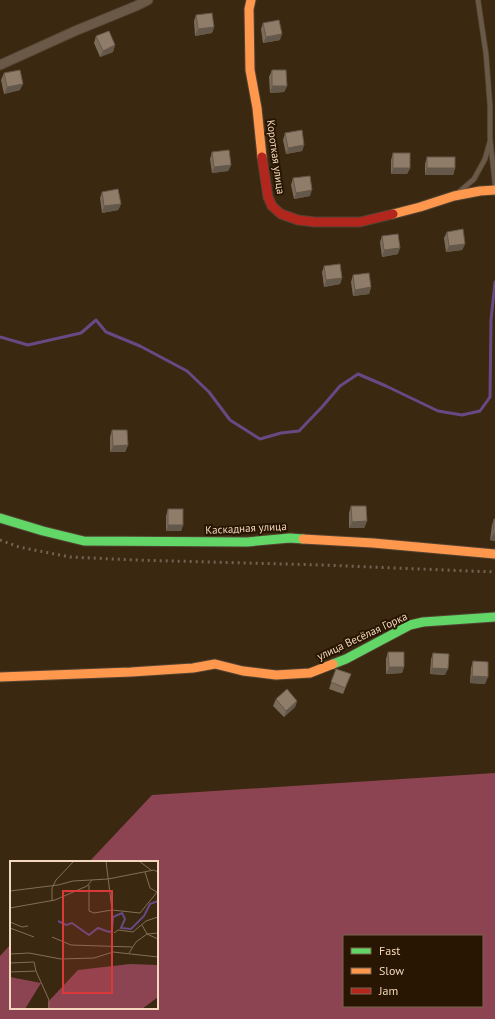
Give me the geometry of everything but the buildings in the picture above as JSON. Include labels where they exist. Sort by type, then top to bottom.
[{"type":"street","points":[[0,65],[148,0]]},
{"type":"street","name":"Короткая улица","points":[[251,0],[249,9],[250,70],[257,108],[268,197],[272,206],[281,214],[298,220],[315,222],[360,222],[420,207],[454,196],[495,190]]},
{"type":"street","name":"Каскадная улица","points":[[0,518],[84,541],[247,542],[290,538],[495,554]]},
{"type":"street","name":"улица Весёлая Горка","points":[[0,677],[131,672],[193,668],[215,664],[276,676],[310,673],[346,659],[410,625],[423,622],[495,617]]},
{"type":"lane","points":[[478,0],[486,54],[490,106],[490,138],[495,184]]},
{"type":"lane","points":[[454,196],[474,179],[485,159],[490,138]]},
{"type":"shaded area","points":[[495,773],[495,1019],[0,1019],[0,956],[10,945],[10,1009],[158,1009],[158,861],[90,861],[152,795]]},
{"type":"waterway","points":[[0,337],[28,345],[81,333],[96,320],[106,332],[140,346],[187,371],[209,392],[230,420],[260,439],[281,433],[299,431],[340,386],[358,374],[438,411],[462,415],[480,411],[490,397],[491,320],[495,282]]},
{"type":"railway","points":[[0,540],[19,547],[70,557],[495,572]]},
{"type":"traffic: fast","points":[[0,518],[84,541],[247,542],[290,538],[303,539]]},
{"type":"traffic: fast","points":[[333,664],[346,659],[410,625],[423,622],[495,617]]},
{"type":"traffic: slow","points":[[251,0],[249,9],[250,70],[257,108],[262,157]]},
{"type":"traffic: slow","points":[[393,214],[454,196],[495,190]]},
{"type":"traffic: slow","points":[[303,539],[373,543],[495,554]]},
{"type":"traffic: slow","points":[[0,677],[131,672],[193,668],[215,664],[243,671],[276,675],[310,673],[333,664]]},
{"type":"traffic: jam","points":[[262,157],[268,197],[272,206],[281,214],[298,220],[315,222],[360,222],[393,214]]}]
